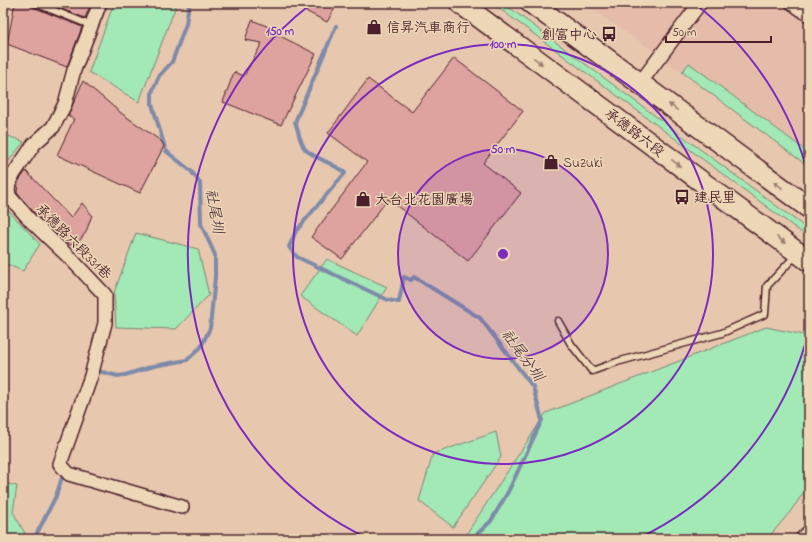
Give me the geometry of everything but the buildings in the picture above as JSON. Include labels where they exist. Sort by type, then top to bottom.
[{"type":"main road","name":"承德路六段","points":[[460,3],[804,257]]},
{"type":"main road","points":[[531,3],[809,208]]},
{"type":"street","name":"承德路六段331巷","points":[[100,3],[90,25],[74,70],[65,104],[53,127],[34,144],[11,178],[8,188],[9,196],[30,220],[72,260],[105,295],[105,323],[91,376],[60,464],[69,474],[182,508]]},
{"type":"street","points":[[640,83],[700,3]]},
{"type":"street","points":[[792,3],[809,15]]},
{"type":"street","points":[[804,539],[809,534]]},
{"type":"lane","points":[[35,3],[90,25]]},
{"type":"lane","points":[[558,321],[571,344],[592,371],[617,362],[722,333],[765,314],[768,286],[804,257]]},
{"type":"shaded area","points":[[583,3],[809,3],[809,167],[648,47]]},
{"type":"green space","points":[[114,3],[177,3],[139,102],[89,72]]},
{"type":"green space","points":[[492,3],[503,3],[809,230],[809,238]]},
{"type":"green space","points":[[689,63],[809,153],[809,167],[682,72]]},
{"type":"green space","points":[[3,134],[24,142],[3,168]]},
{"type":"green space","points":[[3,205],[40,244],[23,271],[3,263]]},
{"type":"green space","points":[[136,233],[198,249],[209,295],[176,329],[116,327],[114,293]]},
{"type":"green space","points":[[327,259],[387,287],[357,336],[300,296]]},
{"type":"green space","points":[[766,327],[809,336],[809,485],[790,512],[767,539],[463,539],[546,413]]},
{"type":"green space","points":[[496,432],[501,457],[453,527],[419,501],[433,454]]},
{"type":"green space","points":[[3,483],[17,486],[13,512],[28,539],[3,535]]},
{"type":"waterway","name":"社尾圳","points":[[96,374],[98,371],[118,376],[125,375],[154,366],[187,360],[201,347],[210,328],[215,277],[215,255],[201,224],[200,183],[191,171],[166,151],[152,104],[152,92],[159,76],[172,62],[186,24],[189,3]]},
{"type":"waterway","name":"社尾分圳","points":[[336,26],[295,122],[305,149],[345,173],[296,231],[289,247],[297,257],[388,300],[399,302],[404,277],[411,280],[414,277],[480,318],[533,387],[542,420],[508,492],[491,521],[472,539]]},
{"type":"waterway","name":"社尾圳","points":[[34,539],[56,496],[64,471]]},
{"type":"place","name":"信昇汽車商行","points":[[374,27]]},
{"type":"place","name":"創富中心","points":[[609,34]]},
{"type":"place","name":"Suzuki","points":[[551,162]]},
{"type":"place","name":"建民里","points":[[682,197]]},
{"type":"place","name":"大台北花園廣場","points":[[363,199]]}]
